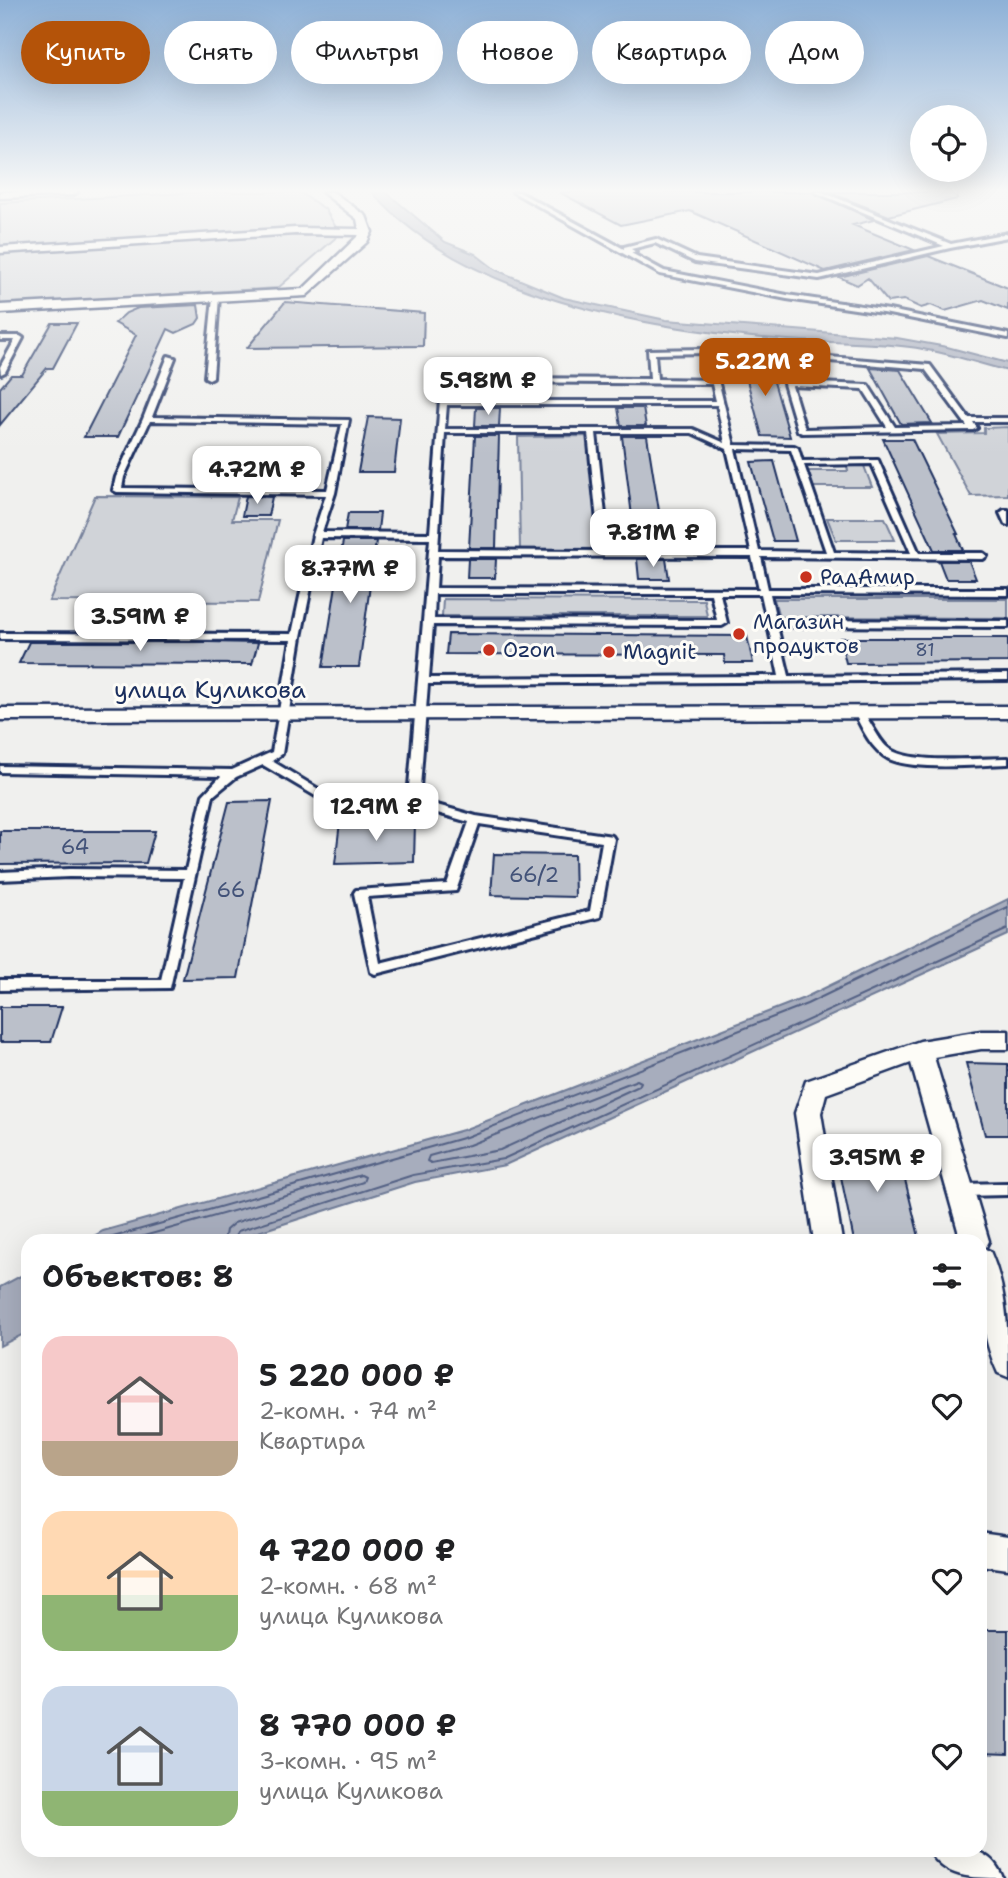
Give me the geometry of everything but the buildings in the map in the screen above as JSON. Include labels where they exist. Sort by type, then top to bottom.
[{"type":"street","points":[[0,309],[306,292],[320,280]]},
{"type":"street","name":"улица Куликова","points":[[0,714],[1008,712]]},
{"type":"street","points":[[827,1234],[808,1113],[815,1088],[919,1049],[981,1040],[1008,1040]]},
{"type":"street","points":[[919,1049],[973,1234]]},
{"type":"street","points":[[987,1286],[1008,1363]]},
{"type":"street","points":[[987,1550],[1008,1553]]},
{"type":"street","points":[[957,1857],[984,1878]]},
{"type":"lane","points":[[697,280],[787,297],[889,312],[1008,336]]},
{"type":"lane","points":[[209,377],[216,297]]},
{"type":"lane","points":[[0,338],[20,338],[0,372]]},
{"type":"lane","points":[[654,382],[651,352],[758,350],[791,356],[928,367],[972,428],[802,430],[788,384],[791,356]]},
{"type":"lane","points":[[171,358],[120,477],[117,490],[331,493]]},
{"type":"lane","points":[[443,395],[500,380],[715,383],[728,447],[785,677]]},
{"type":"lane","points":[[788,384],[865,387],[892,429]]},
{"type":"lane","points":[[443,395],[719,403]]},
{"type":"lane","points":[[413,802],[429,622],[443,395]]},
{"type":"lane","points":[[0,985],[166,985],[208,795],[217,782],[231,773],[265,762],[277,754],[296,637],[317,535],[331,493],[345,422],[147,419]]},
{"type":"lane","points":[[967,420],[1008,420]]},
{"type":"lane","points":[[441,431],[693,431],[728,447],[794,448],[831,555]]},
{"type":"lane","points":[[592,431],[605,553]]},
{"type":"lane","points":[[799,463],[875,463],[916,555]]},
{"type":"lane","points":[[1008,513],[1004,513],[1008,522]]},
{"type":"lane","points":[[317,535],[433,536]]},
{"type":"lane","points":[[432,553],[983,556]]},
{"type":"lane","points":[[429,591],[1008,592]]},
{"type":"lane","points":[[429,622],[722,623],[715,592]]},
{"type":"lane","points":[[770,623],[1008,624]]},
{"type":"lane","points":[[0,636],[296,637]]},
{"type":"lane","points":[[424,681],[1008,677]]},
{"type":"lane","points":[[859,712],[870,736],[893,757],[911,760],[1008,761]]},
{"type":"lane","points":[[265,762],[328,799],[413,802],[475,820],[607,839],[596,914],[375,969],[360,893],[452,888],[475,820]]},
{"type":"lane","points":[[0,769],[231,773]]},
{"type":"lane","points":[[0,876],[69,873],[189,874]]},
{"type":"lane","points":[[961,1190],[1008,1189]]},
{"type":"shaded area","points":[[0,280],[288,280],[278,288],[0,305]]},
{"type":"shaded area","points":[[1008,427],[1008,495],[971,496],[937,434],[984,433],[984,428]]},
{"type":"shaded area","points":[[588,436],[599,549],[520,549],[518,437]]},
{"type":"shaded area","points":[[847,466],[864,466],[872,487],[813,487],[807,471],[848,471]]},
{"type":"shaded area","points":[[95,496],[238,497],[232,520],[278,520],[258,602],[49,601]]},
{"type":"shaded area","points":[[827,518],[885,518],[895,540],[836,540]]},
{"type":"shaded area","points":[[443,599],[704,600],[707,616],[442,616]]},
{"type":"shaded area","points":[[774,599],[1008,599],[1008,618],[779,617]]},
{"type":"water","points":[[500,280],[519,280],[564,298],[666,320],[897,338],[947,347],[1008,363],[1008,371],[922,349],[879,344],[803,341],[679,328],[564,303]]},
{"type":"water","points":[[1008,899],[1008,935],[505,1165],[415,1182],[252,1234],[98,1234],[463,1130],[804,998]]},
{"type":"water","points":[[21,1276],[21,1336],[0,1346],[0,1287]]},
{"type":"place","name":"РадАмир","points":[[806,577]]},
{"type":"place","name":"Магазин продуктов","points":[[739,634]]},
{"type":"place","name":"Ozon","points":[[489,650]]},
{"type":"place","name":"Magnit","points":[[609,652]]}]
